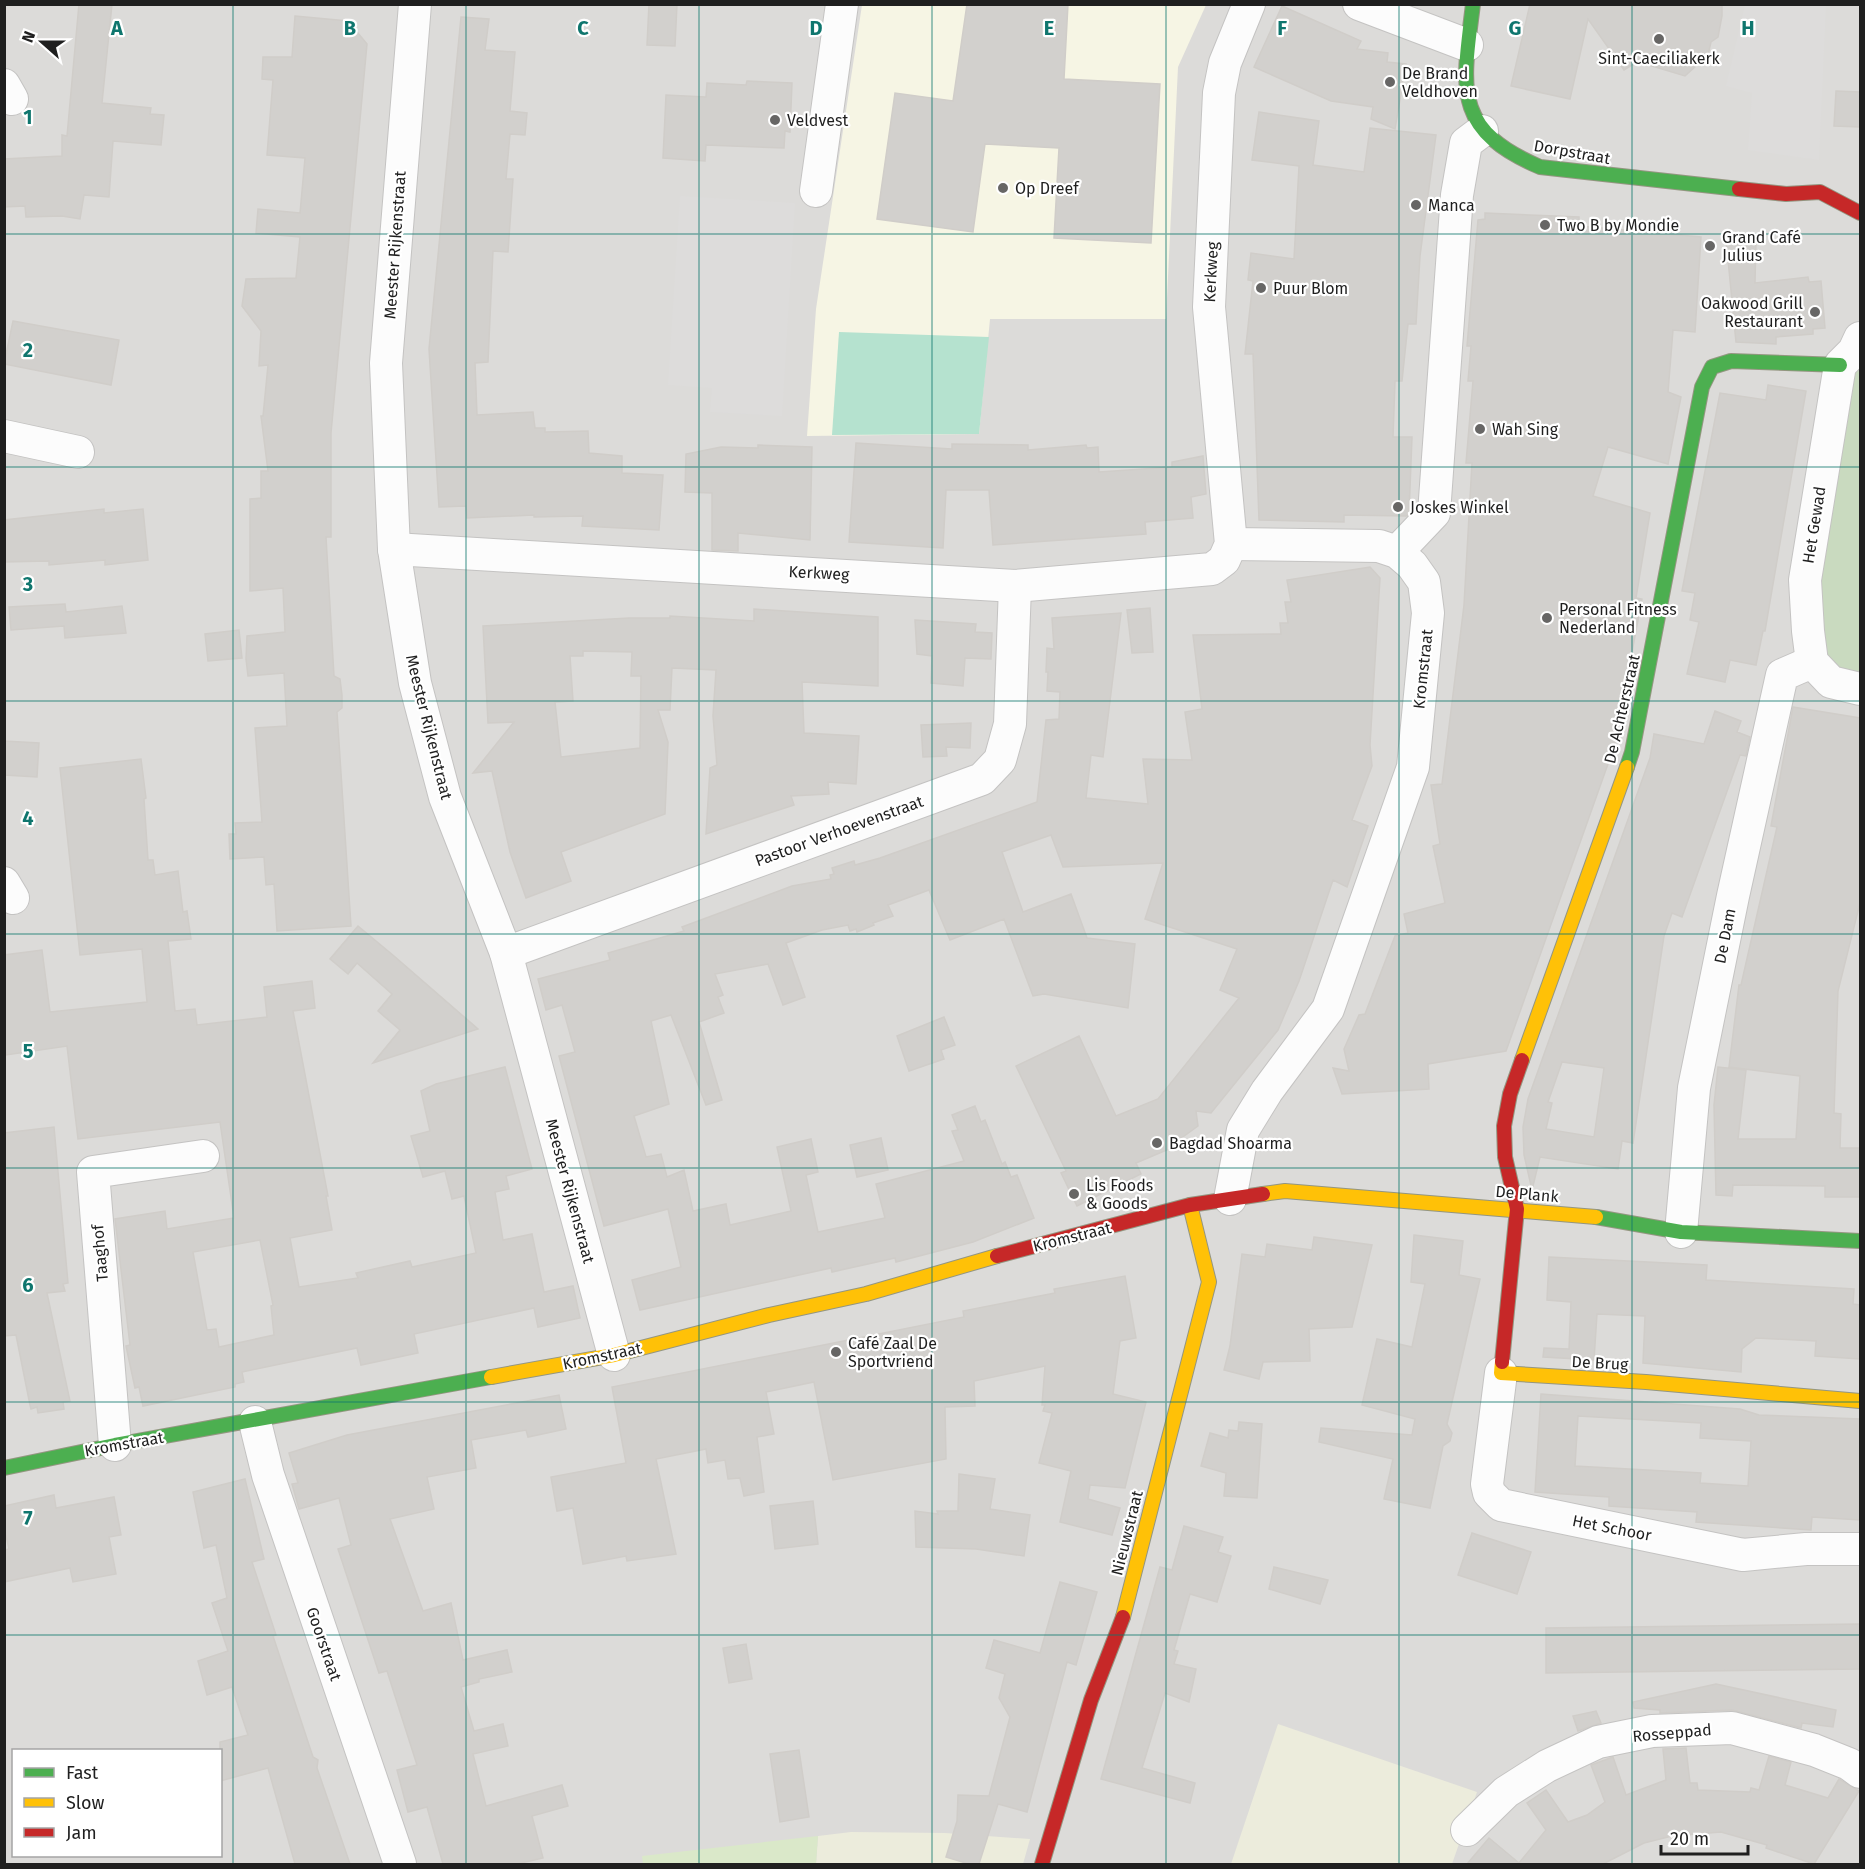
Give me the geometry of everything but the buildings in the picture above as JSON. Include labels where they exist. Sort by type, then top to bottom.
[{"type":"street","name":"Meester Rijkenstraat","points":[[415,4],[386,363],[394,549],[415,682],[445,797],[506,953],[614,1354]]},
{"type":"street","points":[[816,191],[842,4]]},
{"type":"street","name":"Kerkweg","points":[[394,549],[1016,585],[1212,569],[1224,560],[1231,544],[1209,307],[1220,93],[1225,63],[1250,4]]},
{"type":"street","points":[[1359,4],[1467,45]]},
{"type":"street","name":"Dorpstraat","points":[[1476,8],[1467,45],[1464,77],[1468,103],[1482,131],[1512,155],[1540,167],[1624,178],[1786,194],[1820,192],[1860,213]]},
{"type":"street","points":[[1231,544],[1379,546],[1397,552],[1434,513],[1457,195],[1466,143],[1482,131]]},
{"type":"street","name":"Dorpstraat","points":[[1786,194],[1808,209]]},
{"type":"street","name":"Dorpstraat","points":[[1832,217],[1860,213]]},
{"type":"street","name":"Het Gewad","points":[[1812,662],[1805,579],[1840,365],[1854,351],[1860,338]]},
{"type":"street","name":"De Achterstraat","points":[[1517,1209],[1505,1157],[1504,1126],[1510,1094],[1632,752],[1702,387],[1712,367],[1731,361],[1840,365]]},
{"type":"street","points":[[4,436],[78,452]]},
{"type":"street","name":"Kromstraat","points":[[1230,1199],[1243,1130],[1267,1091],[1328,1010],[1413,767],[1428,613],[1424,582],[1412,565],[1397,552]]},
{"type":"street","name":"Pastoor Verhoevenstraat","points":[[506,953],[982,779],[1000,760],[1010,724],[1016,585]]},
{"type":"street","points":[[1812,662],[1830,682],[1860,689]]},
{"type":"street","name":"De Dam","points":[[1681,1232],[1694,1088],[1733,896],[1782,675],[1812,662]]},
{"type":"street","name":"Taaghof","points":[[116,1445],[93,1172],[203,1156]]},
{"type":"street","name":"De Plank","points":[[1190,1205],[1285,1191],[1607,1218],[1681,1232],[1860,1240]]},
{"type":"street","name":"Kromstraat","points":[[4,1468],[116,1445],[255,1422],[614,1354],[769,1315],[866,1294],[948,1269],[1190,1205]]},
{"type":"street","name":"Nieuwstraat","points":[[1042,1864],[1091,1700],[1121,1624],[1209,1282],[1190,1205]]},
{"type":"street","points":[[1501,1373],[1517,1209]]},
{"type":"street","name":"De Brug","points":[[1501,1373],[1646,1382],[1860,1401]]},
{"type":"street","name":"Het Schoor","points":[[1501,1373],[1487,1484],[1489,1493],[1501,1505],[1743,1555],[1806,1549],[1860,1549]]},
{"type":"street","name":"Goorstraat","points":[[255,1422],[268,1475],[400,1864]]},
{"type":"street","name":"Rosseppad","points":[[1467,1830],[1506,1792],[1547,1766],[1598,1742],[1652,1731],[1732,1728],[1814,1750],[1849,1764],[1860,1772]]},
{"type":"shaded area","points":[[5,5],[1860,5],[1860,1864],[5,1864]]},
{"type":"shaded area","name":"Op Dreef","points":[[862,5],[1206,5],[1178,67],[1166,319],[990,319],[979,434],[807,436],[816,309]]},
{"type":"shaded area","points":[[1745,5],[1826,5],[1819,160],[1748,150],[1752,93],[1726,86]]},
{"type":"shaded area","points":[[680,196],[795,203],[782,416],[710,412],[712,388],[668,385]]},
{"type":"shaded area","points":[[1278,1724],[1477,1792],[1452,1864],[1231,1864]]},
{"type":"shaded area","points":[[851,1832],[945,1833],[1030,1839],[1023,1864],[816,1864],[818,1836]]},
{"type":"green space","points":[[839,332],[989,337],[979,434],[832,435]]},
{"type":"green space","points":[[1860,365],[1860,673],[1827,668],[1814,579],[1855,368]]},
{"type":"green space","points":[[818,1836],[816,1864],[643,1864],[642,1856]]},
{"type":"traffic: fast","points":[[1473,4],[1466,82],[1469,102],[1477,121],[1491,137],[1511,152],[1540,167],[1739,189]]},
{"type":"traffic: fast","points":[[1627,767],[1632,752],[1702,387],[1712,367],[1731,361],[1840,365]]},
{"type":"traffic: fast","points":[[1596,1217],[1681,1232],[1860,1241]]},
{"type":"traffic: fast","points":[[4,1468],[115,1445],[491,1377]]},
{"type":"traffic: slow","points":[[1522,1060],[1627,767]]},
{"type":"traffic: slow","points":[[1263,1194],[1285,1191],[1596,1217]]},
{"type":"traffic: slow","points":[[1123,1617],[1209,1282],[1190,1205]]},
{"type":"traffic: slow","points":[[491,1377],[614,1355],[769,1315],[866,1294],[997,1256]]},
{"type":"traffic: slow","points":[[1502,1362],[1501,1373],[1646,1382],[1860,1401]]},
{"type":"traffic: jam","points":[[1739,189],[1786,194],[1820,192],[1860,213]]},
{"type":"traffic: jam","points":[[1502,1362],[1517,1209],[1505,1157],[1504,1126],[1510,1094],[1522,1060]]},
{"type":"traffic: jam","points":[[997,1256],[1190,1205],[1263,1194]]},
{"type":"traffic: jam","points":[[1042,1864],[1091,1700],[1123,1617]]},
{"type":"place","name":"Sint-Caeciliakerk","points":[[1659,39]]},
{"type":"place","name":"De Brand Veldhoven","points":[[1390,82]]},
{"type":"place","name":"Veldvest","points":[[775,120]]},
{"type":"place","name":"Op Dreef","points":[[1003,188]]},
{"type":"place","name":"Manca","points":[[1416,205]]},
{"type":"place","name":"Two B by Mondie","points":[[1545,225]]},
{"type":"place","name":"Grand Café Julius","points":[[1710,246]]},
{"type":"place","name":"Puur Blom","points":[[1261,288]]},
{"type":"place","name":"Oakwood Grill Restaurant","points":[[1815,312]]},
{"type":"place","name":"Wah Sing","points":[[1480,429]]},
{"type":"place","name":"Joskes Winkel","points":[[1398,507]]},
{"type":"place","name":"Personal Fitness Nederland","points":[[1547,618]]},
{"type":"place","name":"Bagdad Shoarma","points":[[1157,1143]]},
{"type":"place","name":"Lis Foods & Goods","points":[[1074,1194]]},
{"type":"place","name":"Café Zaal De Sportvriend","points":[[836,1352]]}]
